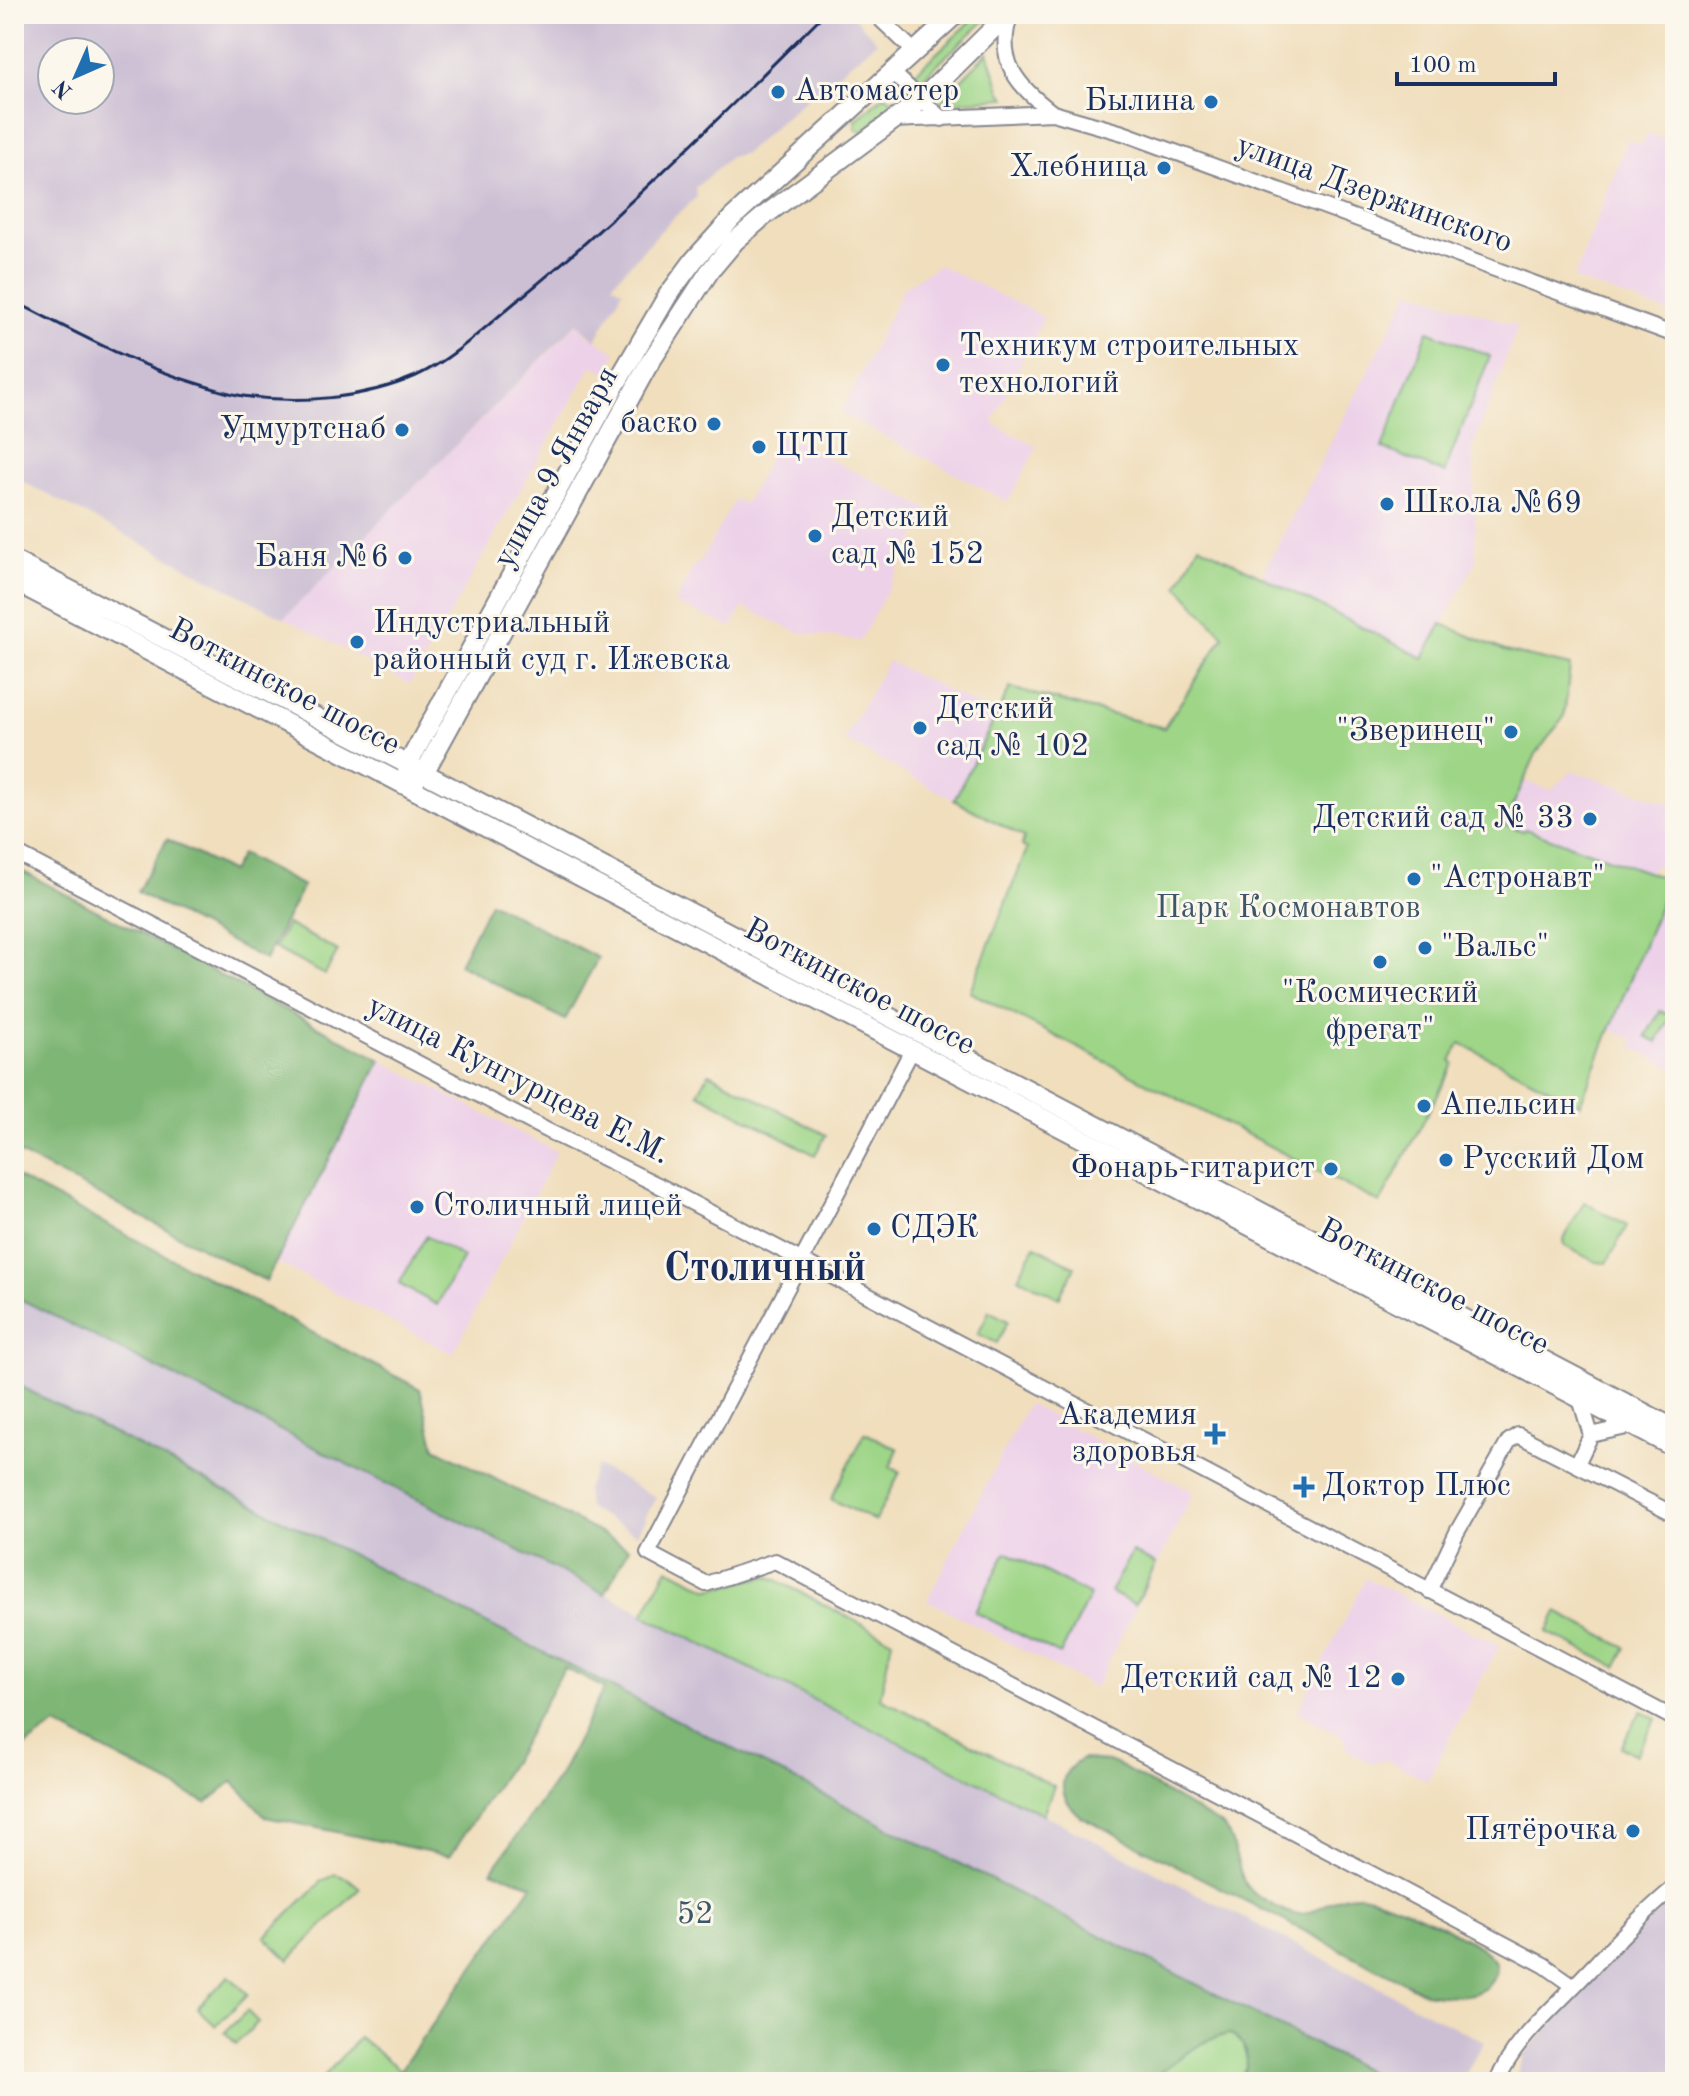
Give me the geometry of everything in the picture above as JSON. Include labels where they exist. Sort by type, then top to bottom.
[{"type":"main road","name":"улица 9 Января","points":[[407,785],[624,389],[668,295],[732,218],[956,14]]},
{"type":"main road","name":"улица 9 Января","points":[[624,389],[735,241],[786,199],[921,100],[1010,14]]},
{"type":"main road","name":"Воткинское шоссе","points":[[14,561],[416,768],[1675,1429]]},
{"type":"main road","name":"Воткинское шоссе","points":[[14,581],[1675,1448]]},
{"type":"street","points":[[875,14],[915,52]]},
{"type":"street","name":"улица Дзержинского","points":[[1010,14],[1007,55],[1013,74],[1029,95],[1053,113]]},
{"type":"street","points":[[892,72],[942,119]]},
{"type":"street","name":"улица Дзержинского","points":[[893,120],[1053,113],[1123,133],[1675,335]]},
{"type":"street","name":"улица Кунгурцева Е.М.","points":[[14,852],[1675,1719]]},
{"type":"street","points":[[912,1050],[648,1553],[706,1584],[775,1561],[1544,1965],[1574,1986]]},
{"type":"street","points":[[1577,1464],[1591,1435],[1580,1399]]},
{"type":"street","points":[[1591,1435],[1631,1426]]},
{"type":"street","points":[[1429,1591],[1457,1532],[1509,1441],[1518,1435],[1675,1515]]},
{"type":"street","points":[[1497,2082],[1509,2059],[1574,1986],[1642,1914],[1675,1887]]},
{"type":"shaded area","points":[[14,14],[851,14],[877,42],[745,153],[730,157],[695,188],[697,197],[669,222],[612,284],[623,290],[596,340],[577,323],[284,618],[14,477]]},
{"type":"shaded area","points":[[1675,132],[1675,315],[1574,279],[1627,140],[1642,144],[1648,134],[1667,139]]},
{"type":"shaded area","name":"Техникум строительных технологий","points":[[939,265],[1044,317],[992,423],[1037,447],[1008,502],[841,413],[904,287]]},
{"type":"shaded area","name":"Школа №69","points":[[1410,290],[1518,326],[1473,446],[1476,562],[1424,658],[1261,577]]},
{"type":"shaded area","points":[[578,323],[586,334],[616,352],[606,373],[592,365],[410,684],[284,618]]},
{"type":"shaded area","name":"Детский сад № 152","points":[[782,434],[930,510],[860,641],[797,632],[743,607],[731,627],[675,604],[694,565],[700,562],[735,499],[745,504]]},
{"type":"shaded area","name":"Детский сад № 102","points":[[888,661],[997,715],[954,800],[844,740]]},
{"type":"shaded area","name":"Детский сад № 33","points":[[1573,771],[1675,805],[1675,857],[1648,871],[1525,829],[1504,825],[1524,781],[1551,790]]},
{"type":"shaded area","points":[[1675,874],[1675,1070],[1631,1046],[1634,1039],[1608,1029]]},
{"type":"shaded area","name":"Столичный лицей","points":[[381,1060],[557,1152],[453,1354],[276,1262]]},
{"type":"shaded area","points":[[14,1296],[1043,1814],[1484,2042],[1460,2082],[1379,2082],[1380,2078],[1371,2073],[14,1383]]},
{"type":"shaded area","points":[[1028,1404],[1194,1492],[1095,1688],[927,1600]]},
{"type":"shaded area","points":[[597,1466],[656,1497],[637,1534],[588,1508],[586,1489]]},
{"type":"shaded area","name":"Детский сад № 12","points":[[1366,1578],[1499,1646],[1427,1781],[1388,1760],[1371,1763],[1348,1751],[1344,1737],[1297,1712]]},
{"type":"shaded area","points":[[1675,1895],[1675,2082],[1524,2082],[1517,2074],[1524,2055],[1634,1933]]},
{"type":"green space","points":[[979,14],[992,14],[919,81],[915,81],[913,75]]},
{"type":"green space","points":[[988,52],[1001,92],[1006,98],[939,103]]},
{"type":"green space","points":[[884,95],[892,100],[891,107],[862,132],[855,129],[856,120]]},
{"type":"green space","points":[[1428,331],[1490,356],[1444,473],[1382,448]]},
{"type":"green space","name":"Парк Космонавтов","points":[[1199,545],[1423,658],[1442,624],[1505,651],[1570,666],[1564,717],[1536,754],[1504,825],[1525,829],[1670,880],[1580,1104],[1460,1043],[1451,1061],[1454,1064],[1380,1203],[970,992],[1027,849],[1022,846],[1024,837],[954,800],[1010,688],[1164,728],[1224,636],[1178,586]]},
{"type":"green space","points":[[167,839],[231,872],[241,854],[303,886],[265,960],[137,892]]},
{"type":"green space","points":[[14,867],[381,1060],[266,1281],[14,1151]]},
{"type":"green space","points":[[490,902],[598,958],[565,1020],[459,964]]},
{"type":"green space","points":[[287,924],[338,951],[325,975],[274,948]]},
{"type":"green space","points":[[1660,1011],[1671,1016],[1657,1042],[1646,1036]]},
{"type":"green space","points":[[709,1073],[826,1135],[815,1155],[698,1093]]},
{"type":"green space","points":[[14,1176],[420,1389],[435,1448],[629,1548],[605,1594],[14,1296]]},
{"type":"green space","points":[[1584,1202],[1627,1226],[1607,1263],[1596,1262],[1565,1246],[1564,1239]]},
{"type":"green space","points":[[426,1236],[463,1257],[437,1305],[399,1284]]},
{"type":"green space","points":[[1035,1246],[1075,1267],[1059,1298],[1018,1277]]},
{"type":"green space","points":[[989,1311],[1008,1321],[997,1343],[978,1334]]},
{"type":"green space","name":"52","points":[[14,1383],[1371,2073],[1360,2082],[1239,2082],[1247,2056],[1242,2044],[1231,2034],[1199,2046],[1149,2082],[399,2082],[400,2070],[532,1885],[492,1871],[559,1776],[604,1688],[564,1668],[517,1754],[450,1856],[266,1817],[233,1781],[206,1803],[56,1725],[14,1754]]},
{"type":"green space","points":[[865,1433],[898,1449],[890,1467],[900,1472],[875,1521],[831,1499]]},
{"type":"green space","points":[[1006,1552],[1090,1595],[1060,1655],[975,1612]]},
{"type":"green space","points":[[1132,1552],[1156,1564],[1135,1605],[1110,1592]]},
{"type":"green space","points":[[668,1568],[709,1589],[769,1576],[892,1640],[880,1698],[1054,1786],[1043,1814],[643,1615]]},
{"type":"green space","points":[[1557,1612],[1626,1648],[1616,1667],[1547,1632]]},
{"type":"green space","points":[[1641,1711],[1656,1719],[1636,1755],[1621,1747]]},
{"type":"green space","points":[[1083,1759],[1108,1761],[1120,1766],[1223,1826],[1246,1884],[1252,1892],[1283,1910],[1302,1914],[1332,1901],[1359,1895],[1388,1902],[1449,1929],[1482,1949],[1493,1959],[1495,1974],[1490,1983],[1475,1993],[1425,1993],[1082,1817],[1068,1802],[1063,1787],[1067,1772]]},
{"type":"green space","points":[[335,1874],[349,1879],[360,1888],[289,1960],[265,1937],[322,1881]]},
{"type":"green space","points":[[229,1976],[248,1994],[216,2026],[197,2008]]},
{"type":"green space","points":[[247,2011],[258,2022],[236,2044],[225,2032]]},
{"type":"green space","points":[[1231,2034],[1242,2043],[1248,2063],[1239,2082],[1149,2082],[1199,2046]]},
{"type":"green space","points":[[359,2037],[400,2070],[394,2082],[319,2082]]},
{"type":"railway","points":[[14,301],[129,358],[233,394],[287,399],[331,398],[396,384],[430,369],[456,351],[558,266],[674,161],[824,14]]},
{"type":"place","name":"Автомастер","points":[[778,92]]},
{"type":"place","name":"Былина","points":[[1211,102]]},
{"type":"place","name":"Хлебница","points":[[1164,168]]},
{"type":"place","name":"Техникум строительных технологий","points":[[943,365]]},
{"type":"place","name":"баско","points":[[714,424]]},
{"type":"place","name":"Удмуртснаб","points":[[402,430]]},
{"type":"place","name":"ЦТП","points":[[759,447]]},
{"type":"place","name":"Школа №69","points":[[1387,504]]},
{"type":"place","name":"Детский сад № 152","points":[[815,536]]},
{"type":"place","name":"Баня №6","points":[[405,558]]},
{"type":"place","name":"Индустриальный районный суд г. Ижевска","points":[[357,642]]},
{"type":"place","name":"Детский сад № 102","points":[[920,728]]},
{"type":"place","name":"\"Зверинец\"","points":[[1511,732]]},
{"type":"place","name":"Детский сад № 33","points":[[1590,819]]},
{"type":"place","name":"\"Астронавт\"","points":[[1414,879]]},
{"type":"place","name":"\"Вальс\"","points":[[1425,948]]},
{"type":"place","name":"\"Космический фрегат\"","points":[[1380,962]]},
{"type":"place","name":"Апельсин","points":[[1424,1106]]},
{"type":"place","name":"Русский Дом","points":[[1446,1160]]},
{"type":"place","name":"Фонарь-гитарист","points":[[1331,1169]]},
{"type":"place","name":"Столичный лицей","points":[[417,1207]]},
{"type":"place","name":"СДЭК","points":[[874,1229]]},
{"type":"place","name":"Академия здоровья","points":[[1215,1434]]},
{"type":"place","name":"Доктор Плюс","points":[[1304,1487]]},
{"type":"place","name":"Детский сад № 12","points":[[1398,1679]]},
{"type":"place","name":"Пятёрочка","points":[[1633,1831]]},
{"type":"district","name":"Столичный","points":[[765,1270]]}]
